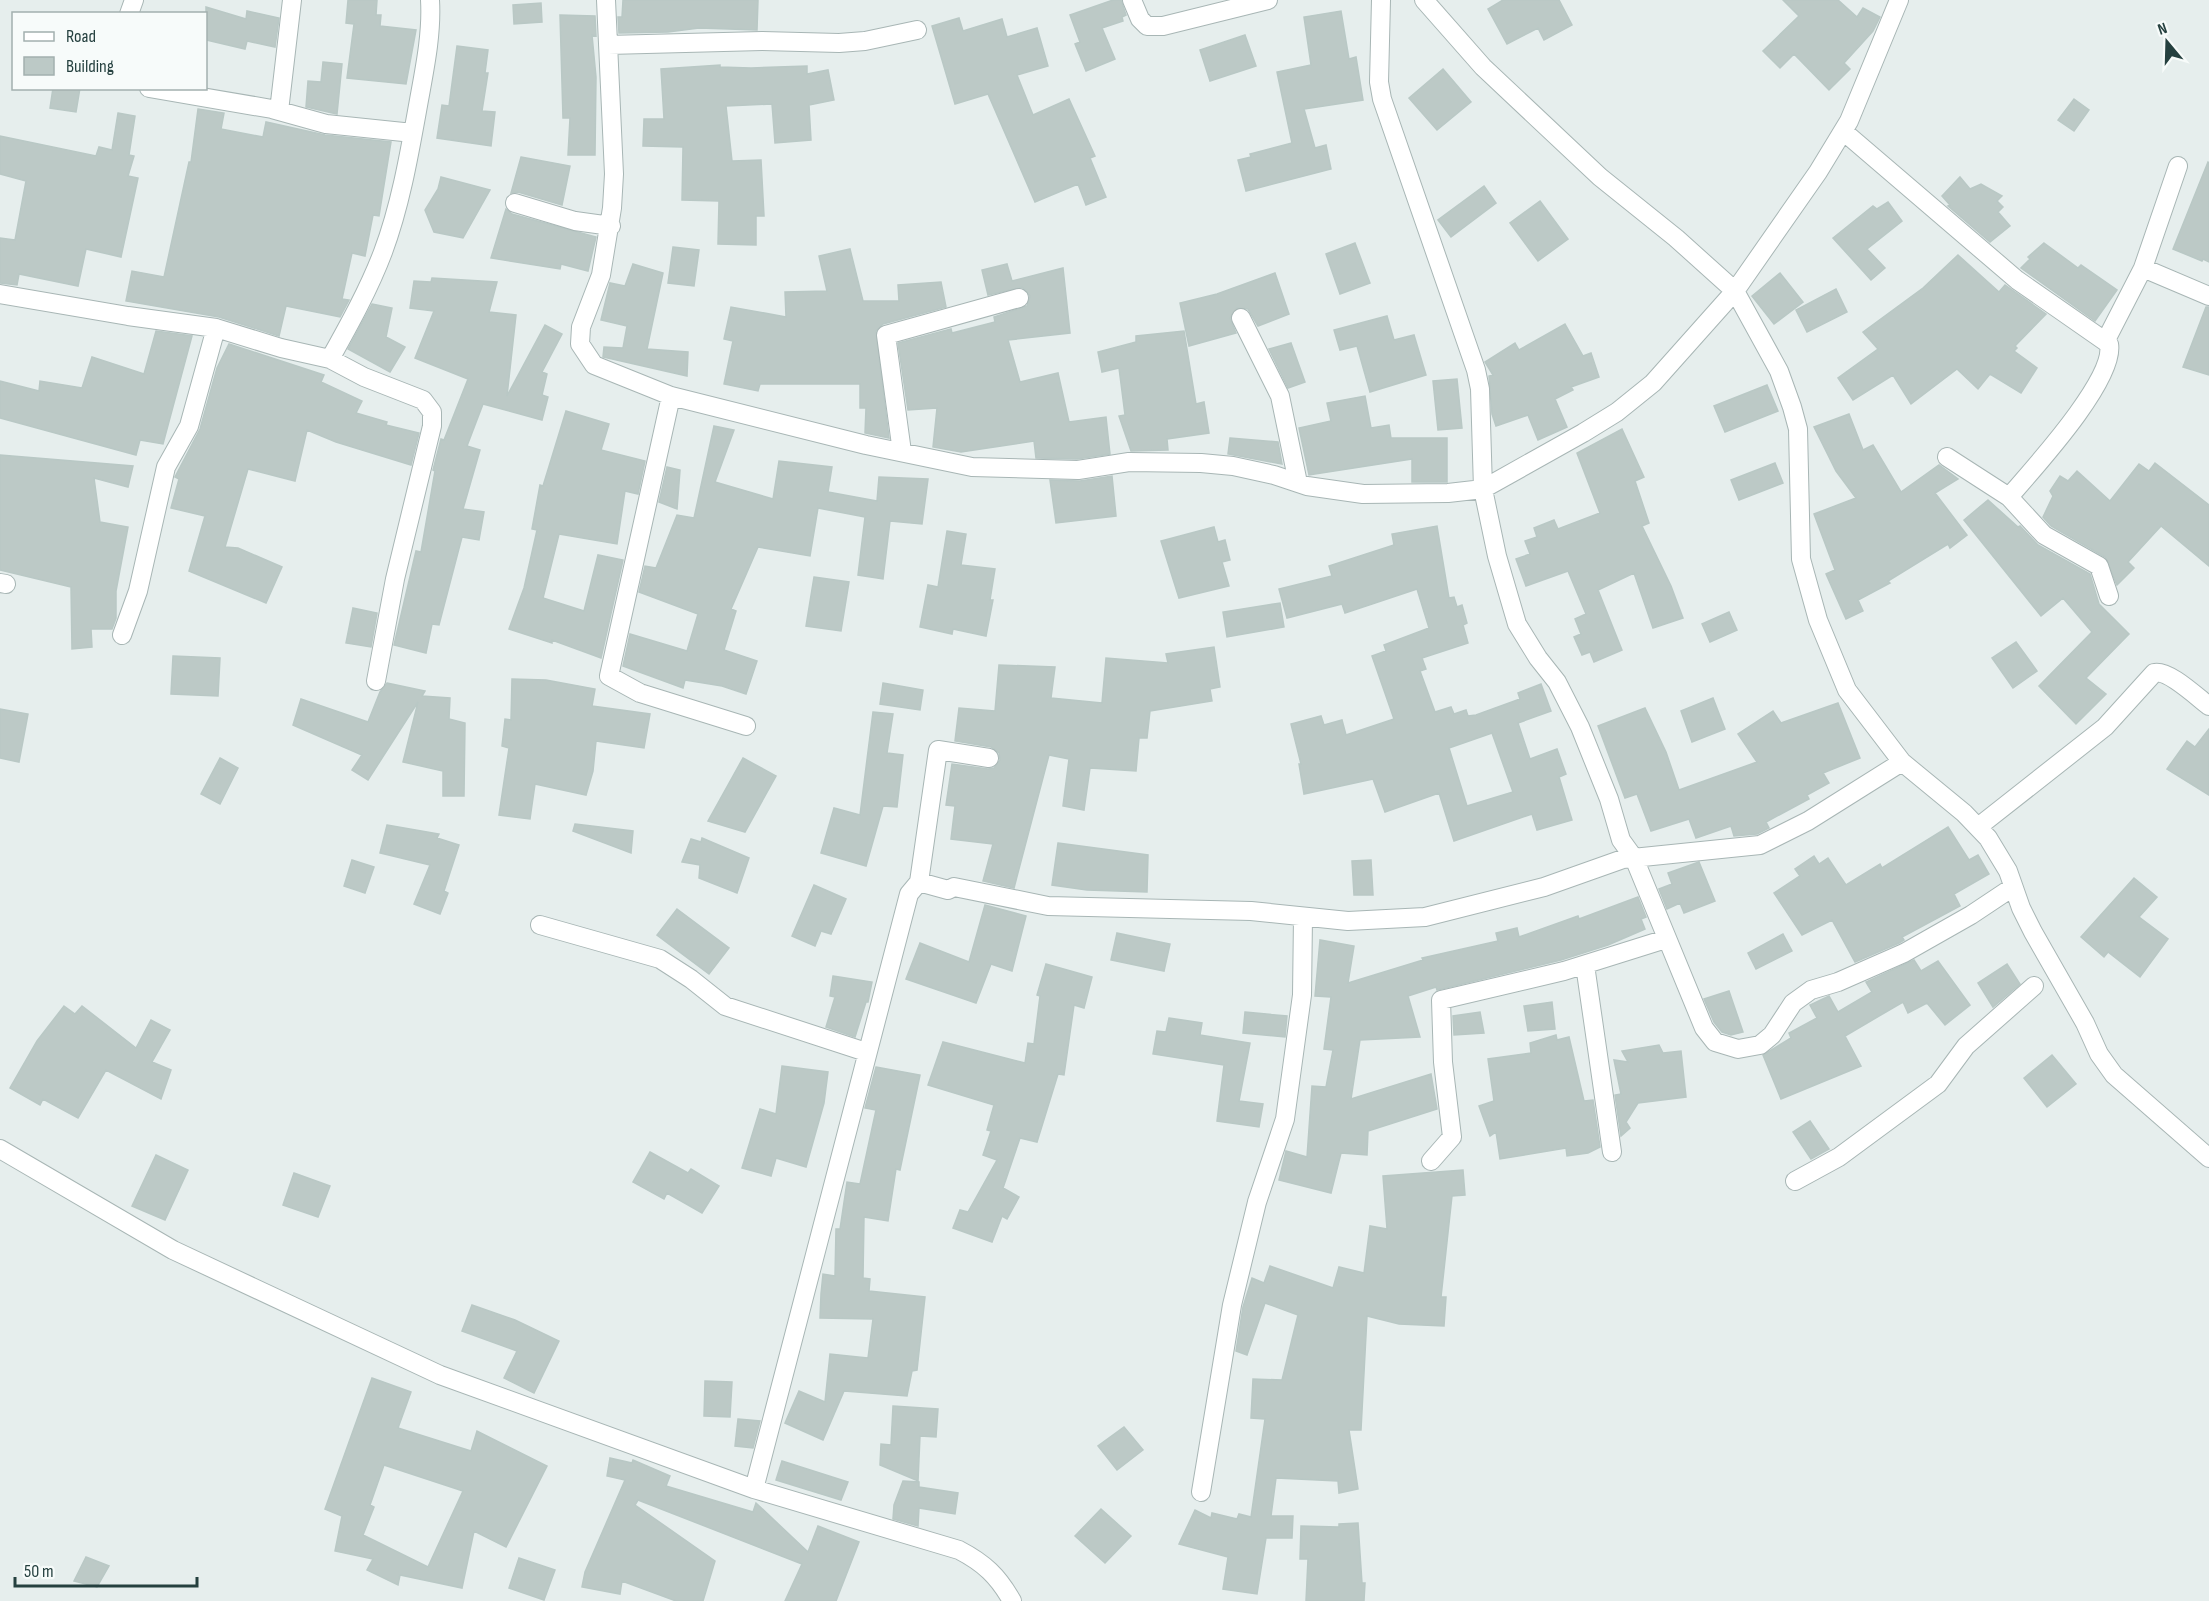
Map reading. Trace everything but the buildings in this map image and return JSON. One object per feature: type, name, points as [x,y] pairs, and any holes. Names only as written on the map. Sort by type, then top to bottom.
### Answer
[{"type":"street","points":[[279,111],[292,0]]},
{"type":"street","points":[[330,359],[383,252],[413,133],[432,20],[430,0]]},
{"type":"street","points":[[606,0],[614,174],[611,226],[601,275],[581,327],[582,351],[594,365],[671,396],[972,467],[1078,470],[1129,462],[1201,463],[1233,466],[1298,483],[1362,495],[1448,493],[1483,489],[1522,469],[1617,412],[1653,383],[1736,291],[1818,172],[1843,132],[1895,2]]},
{"type":"street","points":[[1132,0],[1140,19],[1147,26],[1163,26],[1268,0]]},
{"type":"street","points":[[1382,0],[1378,82],[1476,370],[1480,389],[1483,489],[1497,556],[1517,624],[1538,658],[1557,682],[1580,727],[1609,798],[1618,832],[1634,858],[1704,1028],[1715,1042],[1738,1049],[1760,1045],[1772,1035],[1793,1003],[1811,990],[1838,982],[1904,953],[2013,888]]},
{"type":"street","points":[[1424,0],[1483,67],[1600,177],[1676,238],[1736,291],[1779,371],[1792,407],[1798,429],[1802,559],[1818,620],[1847,690],[1902,762],[1978,827],[2001,856],[2021,908],[2085,1023],[2105,1065],[2114,1076],[2209,1158]]},
{"type":"street","points":[[608,45],[762,41],[839,43],[865,41],[917,30]]},
{"type":"street","points":[[160,90],[279,111],[326,124],[413,133]]},
{"type":"street","points":[[1843,132],[2017,280],[2106,340]]},
{"type":"street","points":[[2009,498],[2053,446],[2103,376],[2110,356],[2106,340],[2143,268],[2178,166]]},
{"type":"street","points":[[515,203],[575,221],[611,226]]},
{"type":"street","points":[[2143,268],[2209,296]]},
{"type":"street","points":[[0,294],[128,316],[216,328],[281,348],[330,359],[364,376],[423,400],[432,412],[432,426],[395,579],[376,681]]},
{"type":"street","points":[[902,452],[886,335],[1019,298]]},
{"type":"street","points":[[1241,318],[1280,396],[1298,483]]},
{"type":"street","points":[[122,635],[138,591],[166,467],[189,426],[216,328]]},
{"type":"street","points":[[671,396],[609,676],[640,693],[746,726]]},
{"type":"street","points":[[1947,457],[2009,498],[2044,535],[2099,566],[2109,596]]},
{"type":"street","points":[[1978,827],[2105,727],[2154,673],[2158,671],[2179,682],[2209,706]]},
{"type":"street","points":[[754,1489],[866,1052],[909,894],[919,882],[938,750],[989,758]]},
{"type":"street","points":[[919,882],[948,890],[954,887],[1048,906],[1251,911],[1348,921],[1425,917],[1544,887],[1605,864],[1634,858],[1760,845],[1808,821],[1902,762]]},
{"type":"street","points":[[1201,1492],[1232,1305],[1257,1202],[1285,1119],[1302,995],[1303,917]]},
{"type":"street","points":[[540,925],[660,959],[726,1006],[866,1052]]},
{"type":"street","points":[[1431,1161],[1452,1137],[1443,1062],[1441,1000],[1585,965],[1666,939]]},
{"type":"street","points":[[1585,965],[1612,1152]]},
{"type":"street","points":[[1795,1180],[1839,1157],[1938,1084],[1966,1046],[2034,986]]},
{"type":"street","points":[[0,1149],[173,1250],[440,1374],[754,1489],[959,1550],[983,1563],[999,1579],[1012,1601]]}]
